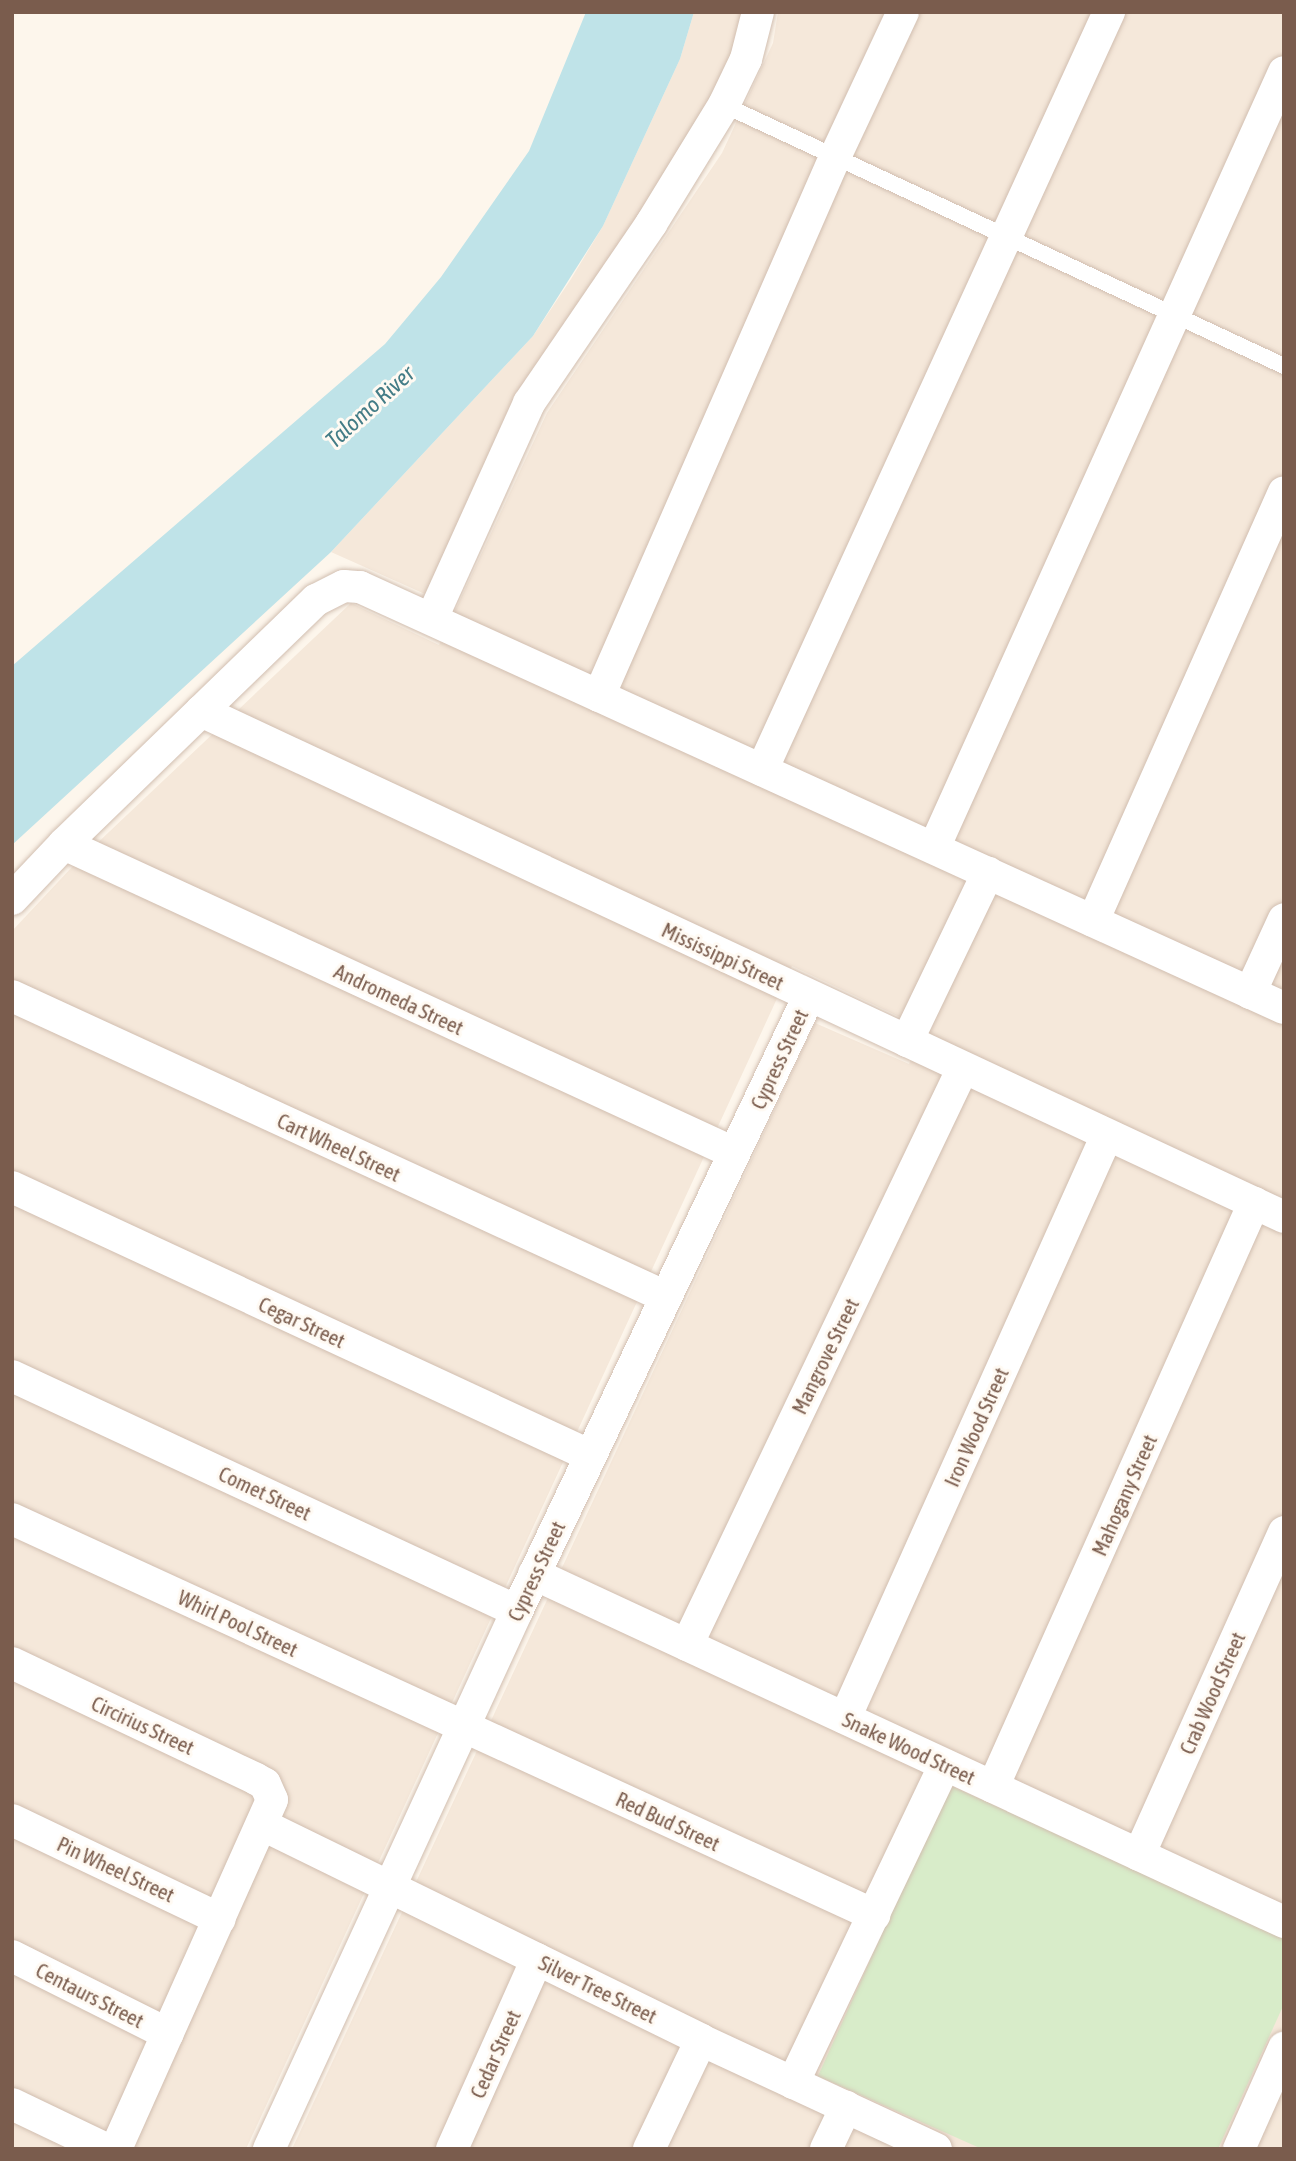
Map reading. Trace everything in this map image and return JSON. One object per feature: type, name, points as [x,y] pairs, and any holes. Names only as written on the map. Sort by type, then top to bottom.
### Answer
[{"type":"street","points":[[432,618],[529,404],[651,224],[724,105],[746,59],[758,12]]},
{"type":"street","points":[[599,696],[835,158],[904,12]]},
{"type":"street","points":[[762,770],[1109,12]]},
{"type":"street","points":[[933,848],[1284,72]]},
{"type":"street","points":[[1093,921],[1284,493]]},
{"type":"street","points":[[12,899],[64,844],[316,600],[344,586],[360,587],[1284,1008]]},
{"type":"street","name":"Mississippi Street","points":[[201,711],[1284,1217]]},
{"type":"street","name":"Andromeda Street","points":[[64,844],[734,1153]]},
{"type":"street","points":[[907,1041],[988,873]]},
{"type":"street","points":[[1250,993],[1284,919]]},
{"type":"street","name":"Cart Wheel Street","points":[[12,996],[666,1297]]},
{"type":"street","name":"Cypress Street","points":[[269,2149],[534,1574],[809,996]]},
{"type":"street","name":"Mangrove Street","points":[[687,1645],[963,1068]]},
{"type":"street","name":"Iron Wood Street","points":[[845,1718],[1107,1135]]},
{"type":"street","name":"Cegar Street","points":[[12,1187],[591,1456]]},
{"type":"street","name":"Mahogany Street","points":[[993,1787],[1254,1203]]},
{"type":"street","name":"Comet Street","points":[[12,1376],[517,1611]]},
{"type":"street","name":"Whirl Pool Street","points":[[12,1519],[463,1727]]},
{"type":"street","name":"Crab Wood Street","points":[[1139,1855],[1284,1532]]},
{"type":"street","name":"Snake Wood Street","points":[[534,1574],[1284,1922]]},
{"type":"street","name":"Circirius Street","points":[[12,1663],[256,1779],[270,1791],[271,1806],[262,1825]]},
{"type":"street","name":"Red Bud Street","points":[[463,1727],[874,1915]]},
{"type":"street","points":[[793,2083],[945,1765]]},
{"type":"street","name":"Pin Wheel Street","points":[[12,1820],[220,1919]]},
{"type":"street","points":[[116,2149],[262,1825]]},
{"type":"street","name":"Silver Tree Street","points":[[262,1825],[701,2040],[936,2149]]},
{"type":"street","name":"Centaurs Street","points":[[12,1956],[168,2034]]},
{"type":"street","name":"Cedar Street","points":[[452,2149],[537,1959]]},
{"type":"street","points":[[649,2149],[701,2040]]},
{"type":"street","points":[[1239,2149],[1272,2104],[1284,2048]]},
{"type":"street","points":[[12,2104],[106,2149]]},
{"type":"street","points":[[826,2149],[846,2107]]},
{"type":"lane","points":[[724,105],[1284,366]]},
{"type":"shaded area","points":[[694,12],[748,12],[729,66],[688,142],[520,388],[425,594],[331,552],[533,336],[603,226],[680,59]]},
{"type":"shaded area","points":[[778,12],[1284,12],[1284,2149],[292,2149],[815,1023],[909,1064],[956,965],[902,1018],[792,966],[246,2149],[12,2149],[12,931],[72,867],[351,603],[439,645],[547,413],[722,153],[773,43]]},
{"type":"green space","points":[[949,1785],[1284,1937],[1284,2004],[1218,2149],[982,2149],[818,2076]]},
{"type":"water","name":"Talomo River","points":[[586,12],[694,12],[680,59],[603,226],[533,336],[331,552],[12,845],[12,666],[385,344],[441,277],[529,151]]}]
